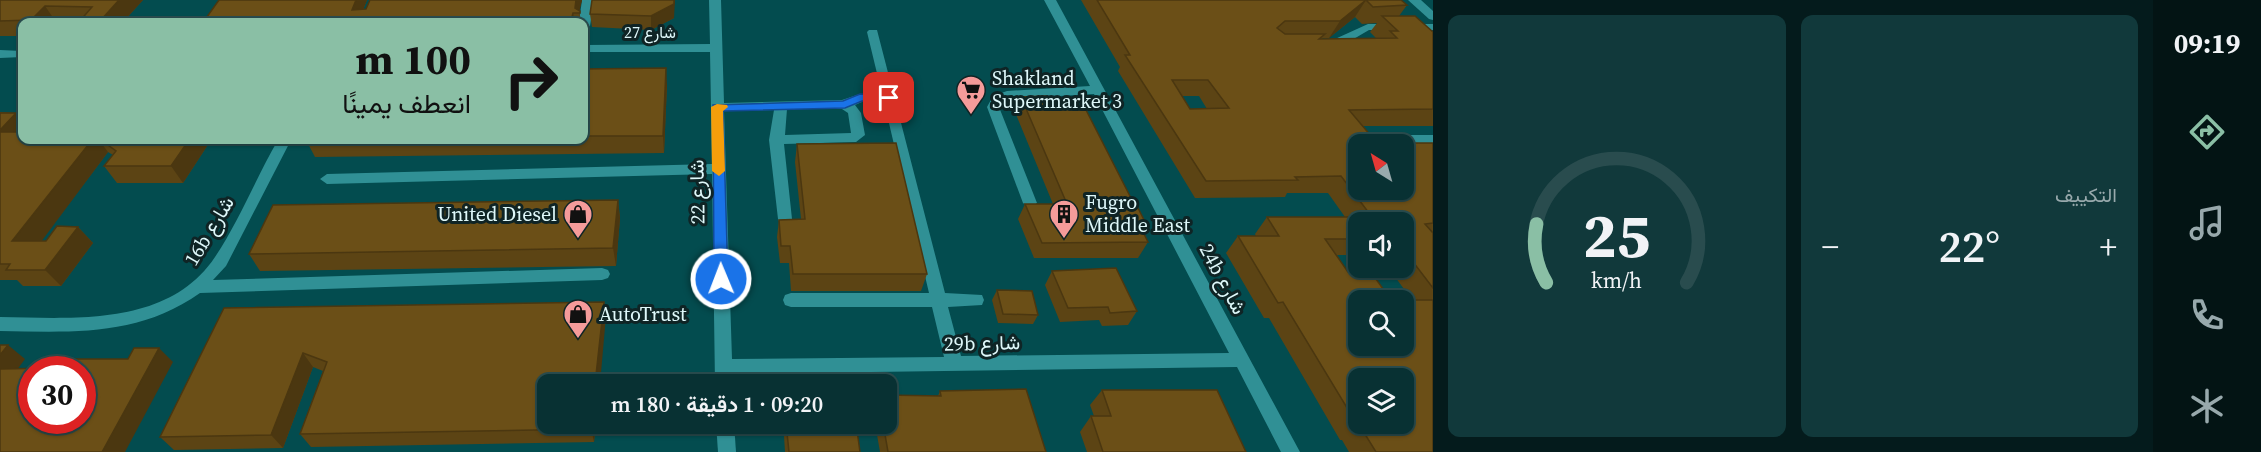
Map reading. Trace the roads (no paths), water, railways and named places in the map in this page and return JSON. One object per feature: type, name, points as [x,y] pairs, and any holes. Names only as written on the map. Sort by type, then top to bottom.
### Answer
[{"type":"street","points":[[585,18],[588,0]]},
{"type":"street","name":"شارع 22","points":[[715,0],[723,374]]},
{"type":"street","name":"24b شارع","points":[[1050,0],[1291,452]]},
{"type":"street","points":[[1414,0],[1433,17]]},
{"type":"street","points":[[1321,44],[1342,43],[1368,27],[1433,27]]},
{"type":"street","points":[[873,32],[954,364]]},
{"type":"street","name":"شارع 27","points":[[588,49],[716,48]]},
{"type":"street","points":[[0,54],[18,54]]},
{"type":"street","points":[[1030,203],[993,104],[998,98],[1007,95],[1098,90]]},
{"type":"street","points":[[717,107],[845,104],[860,98],[889,98]]},
{"type":"street","points":[[777,140],[846,140],[855,137],[858,132],[854,111],[845,104]]},
{"type":"street","points":[[781,106],[777,140],[784,219]]},
{"type":"street","points":[[1414,140],[1433,140]]},
{"type":"street","name":"16b شارع","points":[[0,324],[107,324],[126,321],[164,309],[198,287],[220,262],[282,144]]},
{"type":"street","points":[[327,179],[719,170]]},
{"type":"street","points":[[198,287],[602,274]]},
{"type":"street","points":[[791,300],[976,300]]},
{"type":"street","name":"29b شارع","points":[[744,374],[954,364],[1242,360]]},
{"type":"street","points":[[726,434],[727,452]]},
{"type":"place","name":"Shakland Supermarket 3","points":[[971,116]]},
{"type":"place","name":"United Diesel","points":[[578,240]]},
{"type":"place","name":"Fugro Middle East","points":[[1064,240]]},
{"type":"place","name":"AutoTrust","points":[[578,340]]}]
